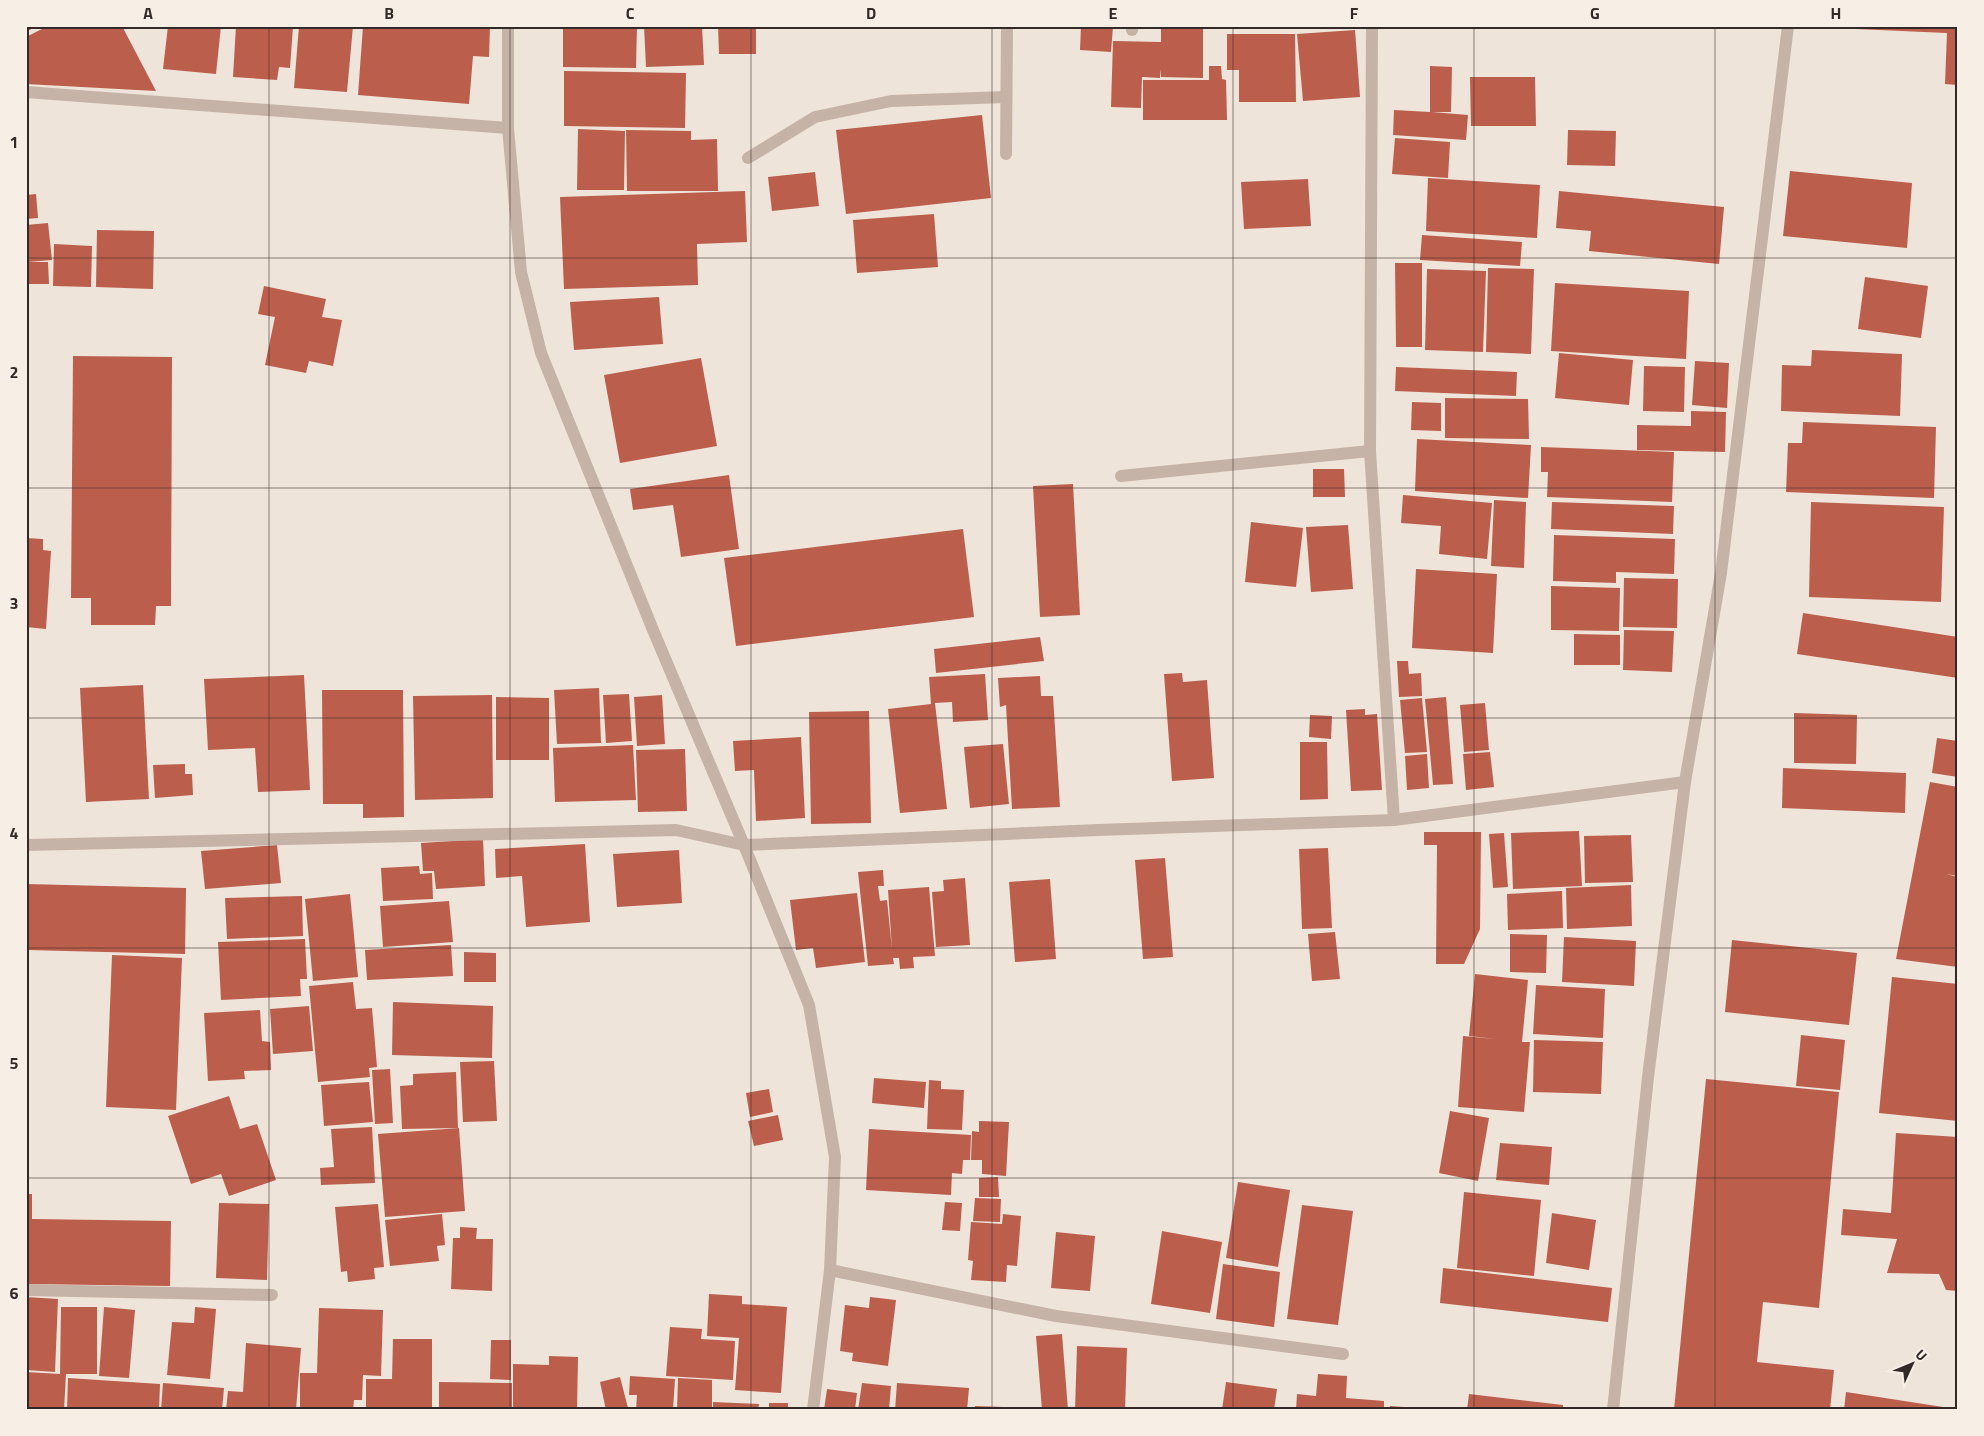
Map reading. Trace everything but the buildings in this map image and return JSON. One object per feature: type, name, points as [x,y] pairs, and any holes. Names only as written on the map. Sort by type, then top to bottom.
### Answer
[{"type":"street","points":[[508,26],[508,128],[521,272],[541,353],[653,630],[809,1005],[835,1157],[830,1270],[813,1410]]},
{"type":"street","points":[[1006,154],[1007,26]]},
{"type":"street","points":[[1372,26],[1370,451],[1394,820]]},
{"type":"street","points":[[1613,1410],[1648,1077],[1684,782],[1721,573],[1788,26]]},
{"type":"street","points":[[26,92],[508,128]]},
{"type":"street","points":[[748,158],[815,117],[891,101],[1006,97]]},
{"type":"street","points":[[1121,476],[1370,451]]},
{"type":"street","points":[[26,845],[676,830],[744,845],[1394,820],[1684,782]]},
{"type":"street","points":[[830,1270],[1056,1316],[1343,1354]]},
{"type":"street","points":[[26,1290],[272,1295]]}]
